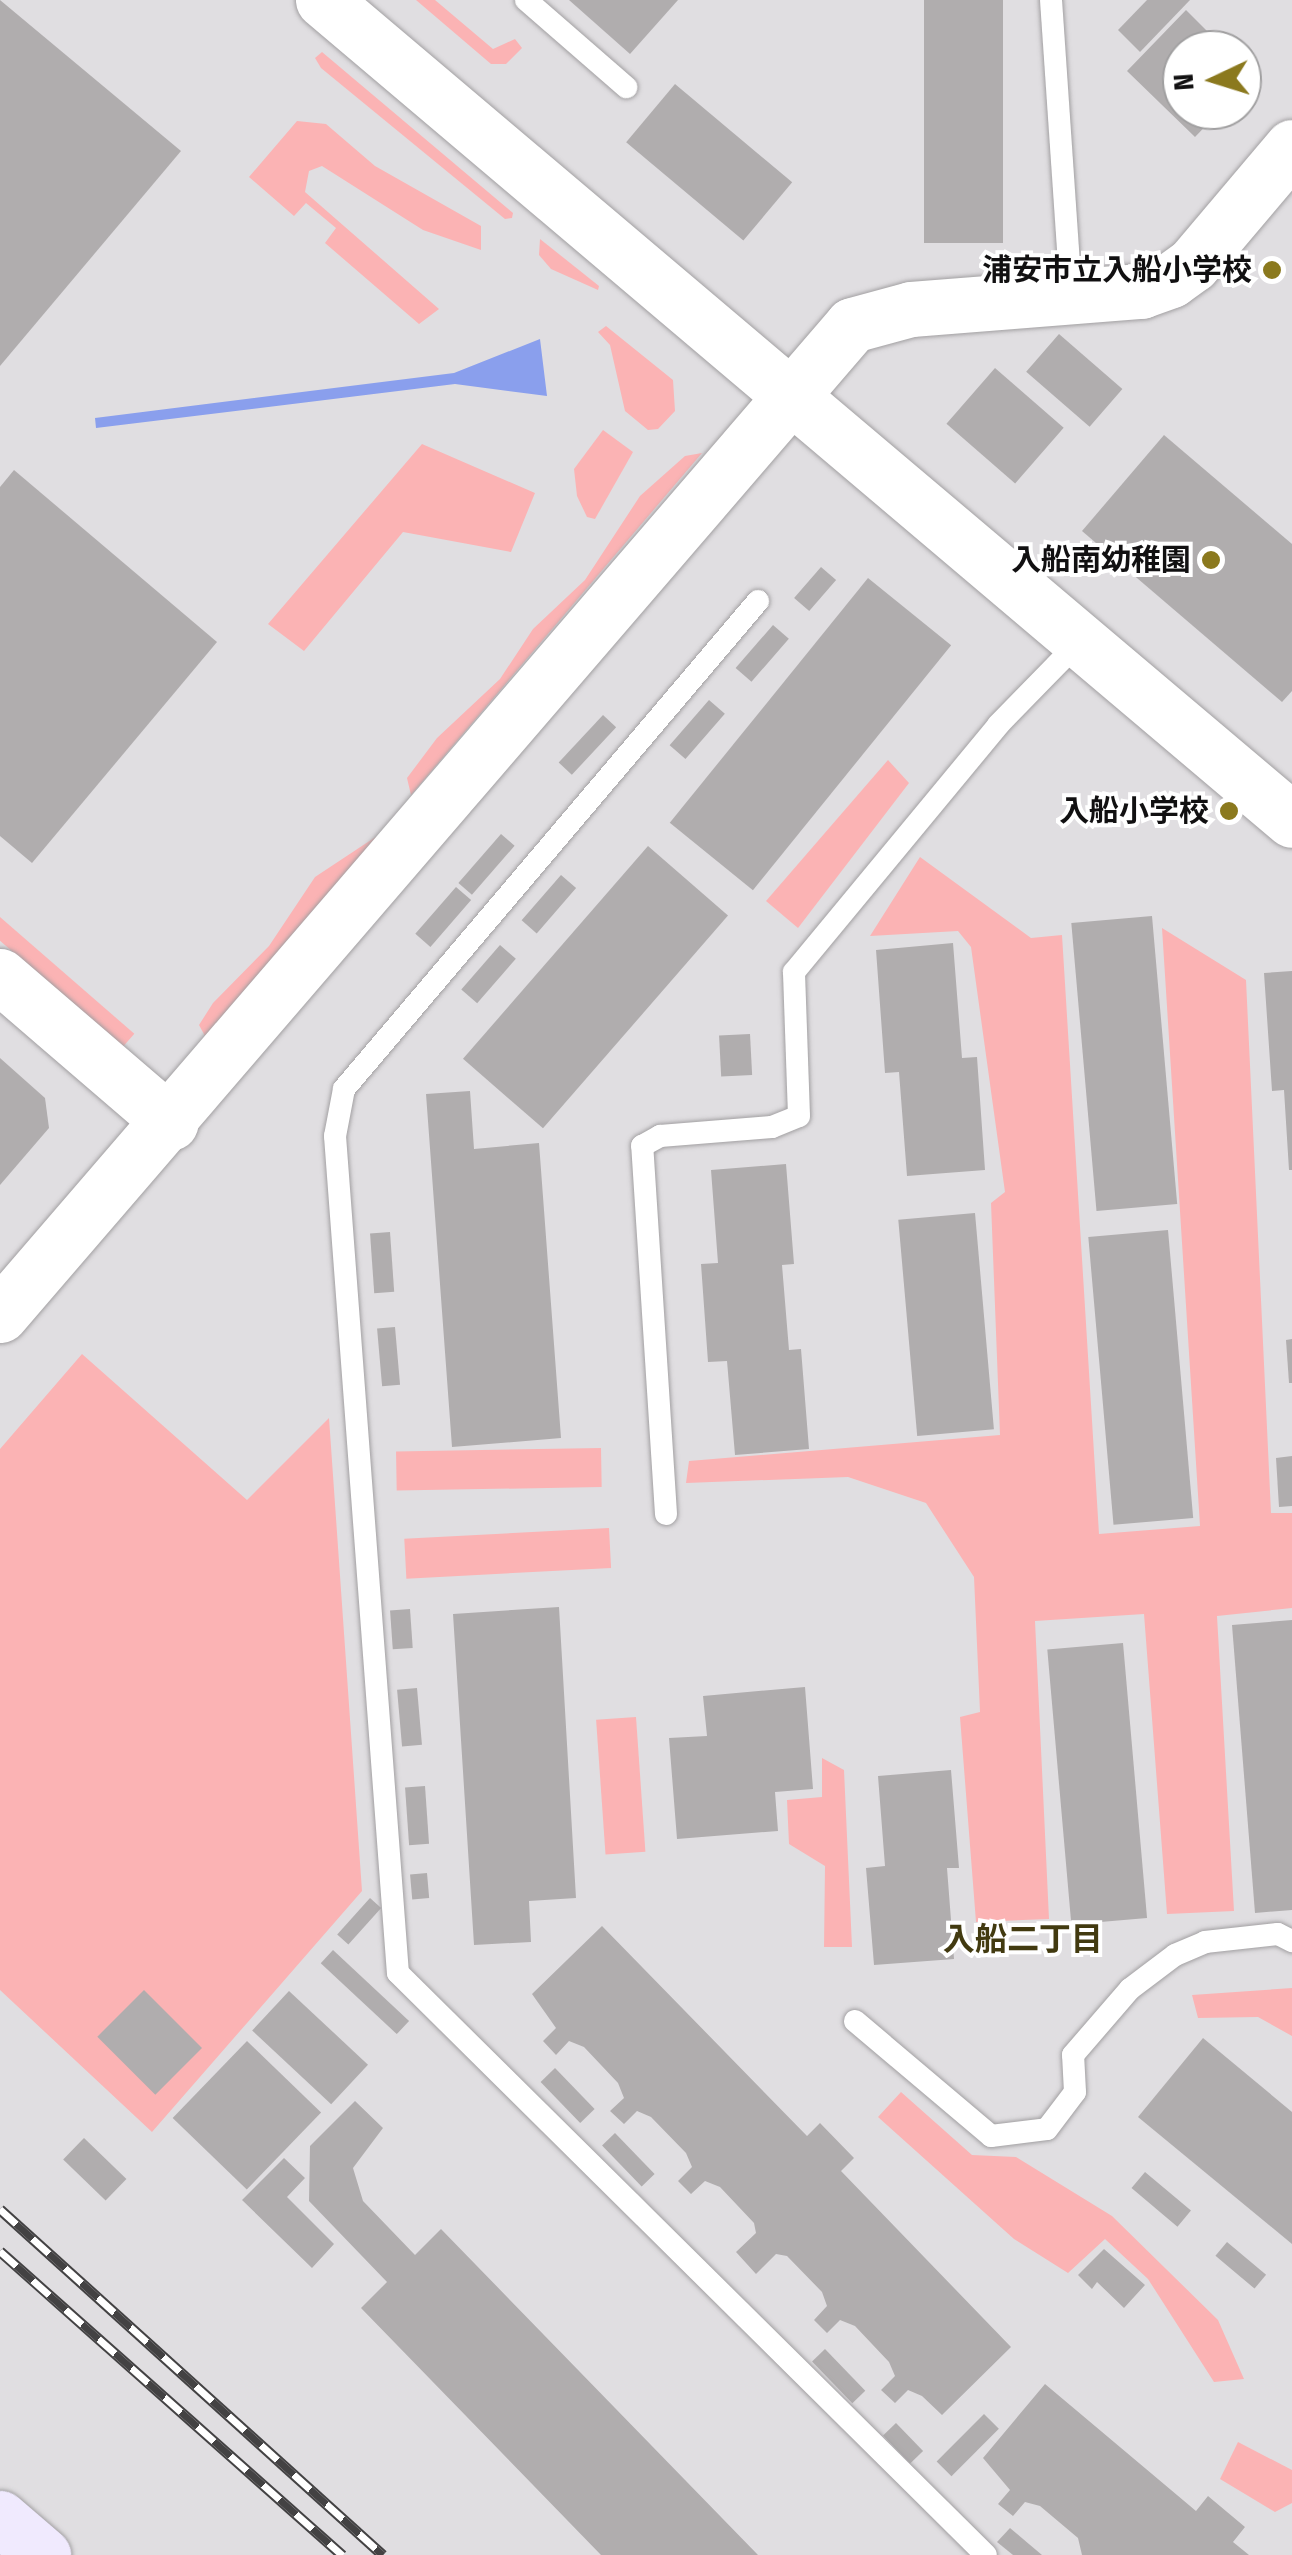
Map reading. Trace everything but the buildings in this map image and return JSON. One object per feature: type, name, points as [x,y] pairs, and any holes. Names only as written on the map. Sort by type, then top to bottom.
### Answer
[{"type":"main road","points":[[0,2518],[43,2555]]},
{"type":"street","points":[[322,0],[1292,820]]},
{"type":"street","points":[[0,1315],[128,1164],[172,1123],[852,325],[874,314],[1141,291],[1170,280],[1193,264],[1292,147]]},
{"type":"street","points":[[0,976],[172,1123]]},
{"type":"lane","points":[[526,0],[626,86]]},
{"type":"lane","points":[[1051,0],[1072,297]]},
{"type":"lane","points":[[758,602],[344,1089],[335,1136],[398,1973],[986,2555]]},
{"type":"lane","points":[[666,1514],[642,1146],[660,1136],[772,1127],[799,1116],[794,972],[998,725],[1078,643]]},
{"type":"lane","points":[[855,2021],[991,2136],[1047,2129],[1075,2092],[1073,2055],[1130,1989],[1205,1942],[1278,1934],[1292,1941]]},
{"type":"shaded area","points":[[416,0],[435,0],[493,49],[515,39],[522,48],[506,64],[491,64]]},
{"type":"shaded area","points":[[322,52],[513,213],[512,218],[505,219],[321,68],[315,58]]},
{"type":"shaded area","points":[[297,121],[326,124],[375,166],[481,226],[481,250],[423,230],[322,166],[309,171],[305,192],[439,309],[419,324],[325,243],[336,228],[306,203],[294,216],[249,177]]},
{"type":"shaded area","points":[[540,239],[599,286],[598,290],[551,269],[539,255]]},
{"type":"shaded area","points":[[606,326],[673,380],[675,411],[658,429],[648,430],[625,411],[610,345],[598,332]]},
{"type":"shaded area","points":[[603,430],[633,452],[595,519],[587,517],[577,496],[574,469]]},
{"type":"shaded area","points":[[422,444],[535,493],[511,552],[403,532],[304,651],[268,624]]},
{"type":"shaded area","points":[[702,453],[411,795],[407,778],[437,738],[500,679],[533,629],[585,580],[640,496],[685,456]]},
{"type":"shaded area","points":[[888,760],[909,783],[798,928],[766,901]]},
{"type":"shaded area","points":[[377,836],[205,1036],[199,1025],[213,1003],[269,946],[315,877]]},
{"type":"shaded area","points":[[920,857],[1031,938],[1062,935],[1099,1534],[1200,1526],[1162,928],[1246,980],[1271,1513],[1292,1513],[1292,1608],[1217,1616],[1234,1911],[1167,1914],[1144,1614],[1035,1621],[1049,1919],[976,1922],[960,1717],[980,1712],[974,1577],[926,1503],[848,1477],[686,1483],[689,1461],[1000,1435],[991,1203],[1005,1192],[971,947],[958,931],[870,936]]},
{"type":"shaded area","points":[[0,917],[134,1034],[123,1047],[0,941]]},
{"type":"shaded area","points":[[82,1354],[247,1500],[329,1418],[362,1891],[152,2132],[0,1990],[0,1449]]},
{"type":"shaded area","points":[[601,1448],[602,1487],[397,1491],[396,1452]]},
{"type":"shaded area","points":[[609,1528],[611,1568],[406,1579],[404,1539]]},
{"type":"shaded area","points":[[636,1717],[645,1852],[606,1854],[596,1720]]},
{"type":"shaded area","points":[[822,1758],[844,1770],[852,1947],[824,1947],[825,1866],[789,1844],[787,1800],[822,1797]]},
{"type":"shaded area","points":[[1292,1988],[1292,2036],[1258,2017],[1198,2018],[1192,1995]]},
{"type":"shaded area","points":[[901,2092],[972,2155],[1016,2157],[1112,2216],[1218,2320],[1244,2379],[1214,2382],[1148,2279],[1105,2239],[1068,2273],[1014,2239],[878,2117]]},
{"type":"shaded area","points":[[1238,2442],[1292,2470],[1292,2503],[1275,2512],[1220,2479]]},
{"type":"water","points":[[540,339],[547,396],[455,384],[96,428],[95,418],[454,373]]},
{"type":"railway","points":[[0,2209],[383,2555]]},
{"type":"railway","points":[[0,2251],[342,2555]]},
{"type":"place","name":"浦安市立入船小学校","points":[[1272,270]]},
{"type":"place","name":"入船南幼稚園","points":[[1211,560]]},
{"type":"place","name":"入船小学校","points":[[1229,811]]},
{"type":"district","name":"入船二丁目","points":[[1023,1939]]}]
